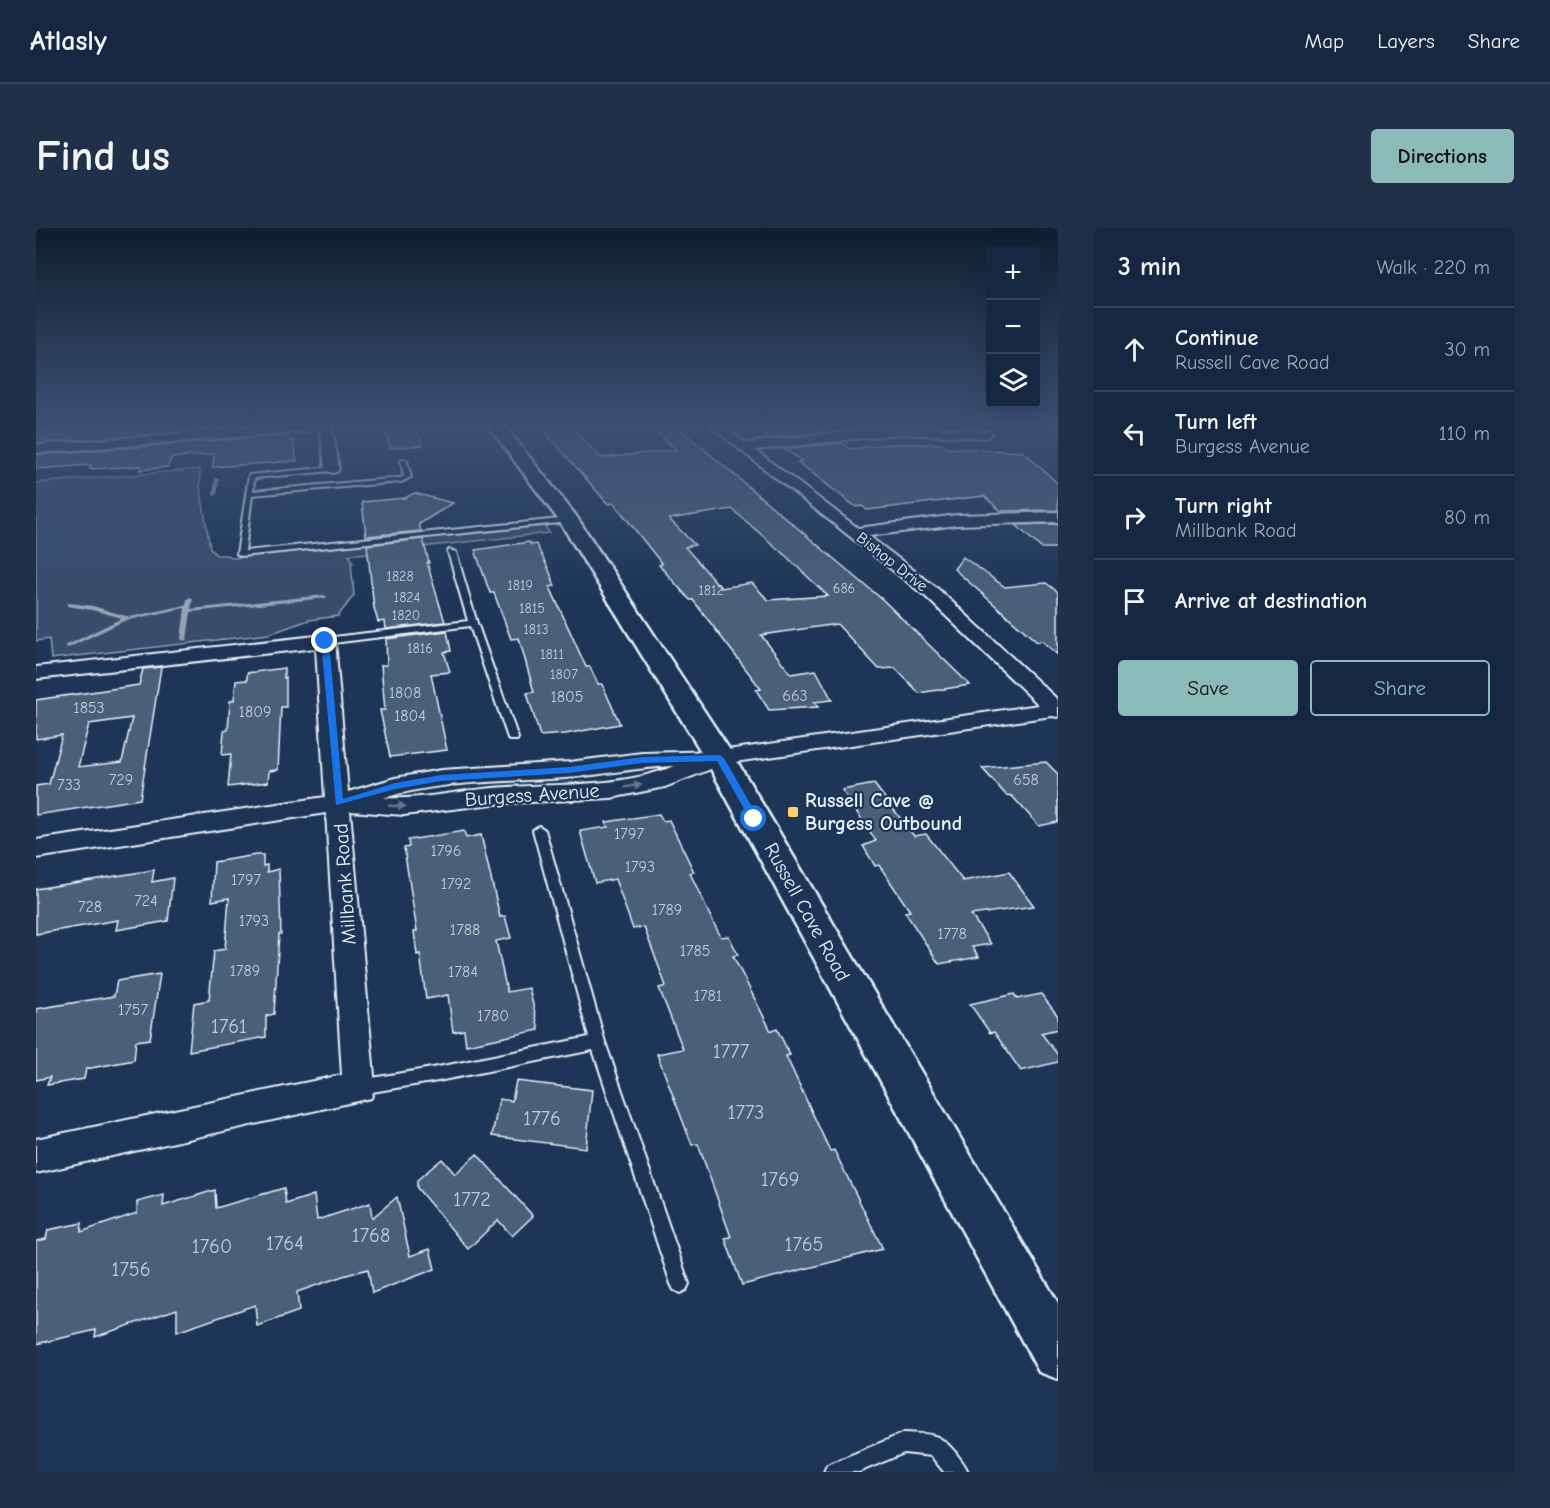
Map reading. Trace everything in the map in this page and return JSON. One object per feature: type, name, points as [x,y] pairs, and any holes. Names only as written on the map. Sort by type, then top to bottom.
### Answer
[{"type":"main road","name":"Russell Cave Road","points":[[541,483],[569,520],[720,758],[1058,1353]]},
{"type":"street","name":"Bishop Drive","points":[[789,483],[930,592],[1057,710]]},
{"type":"street","points":[[855,533],[957,520],[1058,518]]},
{"type":"street","points":[[36,673],[325,641]]},
{"type":"street","name":"Millbank Road","points":[[325,641],[359,1087]]},
{"type":"street","name":"Burgess Avenue","points":[[36,849],[339,803],[404,807],[493,796],[611,790],[657,782],[720,758],[1057,710]]},
{"type":"street","points":[[36,1156],[359,1087]]},
{"type":"lane","points":[[250,483],[241,554],[569,520]]},
{"type":"lane","points":[[249,493],[365,483]]},
{"type":"lane","points":[[452,552],[473,623],[513,738]]},
{"type":"lane","points":[[325,641],[473,623]]},
{"type":"lane","points":[[539,830],[598,1042],[680,1284]]},
{"type":"lane","points":[[359,1087],[438,1074],[598,1042]]},
{"type":"lane","points":[[834,1472],[904,1443],[936,1446],[958,1472]]},
{"type":"shaded area","points":[[36,483],[200,483],[210,548],[216,555],[227,555],[233,558],[545,526],[549,533],[349,555],[353,563],[351,563],[354,595],[338,616],[309,620],[269,634],[51,659],[49,639],[36,641]]},
{"type":"building","points":[[590,483],[744,483],[883,600],[970,685],[919,693],[895,668],[879,669],[837,624],[761,635],[791,674],[816,670],[832,700],[814,702],[818,707],[769,710],[756,690],[761,689],[693,600],[690,600],[659,565],[662,564],[614,503],[608,504]],"holes":[[[732,509],[828,596],[768,600],[752,583],[721,588],[685,547],[695,545],[669,519]]]},
{"type":"building","points":[[825,483],[1058,484],[1058,510],[1001,511],[984,496],[867,510],[862,506],[856,507]]},
{"type":"building","points":[[414,493],[453,503],[419,524],[421,531],[366,536],[362,502],[405,498]]},
{"type":"building","points":[[1058,524],[1058,548],[1041,548],[1016,525]]},
{"type":"building","points":[[423,539],[429,563],[427,563],[445,622],[386,629],[385,621],[378,622],[374,608],[367,545]]},
{"type":"building","points":[[529,542],[531,545],[536,544],[549,570],[555,586],[550,587],[586,667],[590,667],[598,684],[602,684],[620,724],[540,736],[527,693],[534,692],[519,638],[511,639],[494,593],[490,593],[475,550]]},
{"type":"building","points":[[963,557],[1005,587],[1046,583],[1058,592],[1058,655],[1042,641],[1037,642],[954,569]]},
{"type":"building","points":[[447,631],[451,651],[444,652],[450,672],[431,674],[447,750],[390,757],[380,710],[385,710],[381,665],[387,665],[386,639]]},
{"type":"building","points":[[161,667],[140,799],[36,815],[36,786],[49,784],[62,735],[36,739],[36,700],[139,685],[143,669]],"holes":[[[132,718],[122,762],[78,767],[89,724]]]},
{"type":"building","points":[[284,668],[286,707],[281,707],[278,770],[269,771],[268,782],[228,787],[231,754],[222,755],[224,731],[228,730],[230,701],[234,700],[236,681],[247,680],[247,673]]},
{"type":"building","points":[[1046,762],[1058,774],[1058,822],[1039,826],[1012,796],[1006,795],[982,768]]},
{"type":"building","points":[[874,784],[914,836],[926,834],[963,881],[1009,872],[1034,906],[971,915],[991,944],[972,947],[979,957],[939,964],[905,912],[910,911],[879,865],[875,866],[863,846],[876,841],[842,790]]},
{"type":"building","points":[[659,814],[663,821],[669,820],[694,872],[690,873],[721,937],[729,936],[738,955],[733,956],[771,1031],[777,1029],[790,1055],[786,1056],[830,1151],[834,1150],[883,1249],[742,1285],[725,1238],[731,1237],[698,1144],[692,1145],[657,1054],[683,1049],[659,988],[666,986],[644,927],[633,929],[615,879],[595,883],[580,831],[608,827],[606,822]]},
{"type":"building","points":[[464,831],[466,838],[481,835],[500,917],[505,916],[511,938],[496,941],[507,992],[529,988],[539,1030],[466,1045],[464,1030],[453,1032],[448,995],[426,999],[420,954],[417,955],[414,931],[417,931],[404,848],[409,847],[408,840]]},
{"type":"building","points":[[263,855],[263,866],[267,865],[267,872],[279,869],[281,934],[279,934],[274,1014],[266,1016],[266,1037],[189,1051],[194,1003],[209,1000],[214,951],[225,949],[229,898],[212,901],[214,862]]},
{"type":"building","points":[[154,870],[152,882],[173,878],[168,921],[116,930],[118,920],[36,934],[36,889]]},
{"type":"building","points":[[160,974],[150,1039],[136,1041],[134,1060],[86,1069],[84,1079],[47,1085],[50,1077],[36,1080],[36,1009],[114,996],[117,981]]},
{"type":"building","points":[[1014,994],[1017,999],[1041,994],[1058,1016],[1058,1029],[1041,1033],[1058,1055],[1058,1062],[1021,1071],[994,1032],[990,1033],[970,1004]]},
{"type":"building","points":[[516,1081],[592,1090],[586,1148],[492,1136],[499,1099],[512,1101]]},
{"type":"building","points":[[477,1154],[533,1216],[512,1236],[498,1220],[468,1249],[417,1188],[417,1180],[442,1159],[455,1174]]},
{"type":"building","points":[[284,1188],[286,1204],[314,1195],[317,1220],[370,1203],[372,1218],[397,1197],[410,1256],[430,1249],[435,1269],[372,1293],[368,1269],[343,1276],[297,1292],[299,1311],[257,1326],[255,1305],[177,1332],[177,1309],[95,1337],[96,1330],[36,1344],[36,1241],[46,1239],[48,1230],[82,1223],[81,1232],[137,1213],[137,1202],[164,1195],[163,1206],[215,1190],[216,1208]]},
{"type":"waterway","points":[[215,495],[216,483]]},
{"type":"waterway","points":[[188,611],[324,597]]},
{"type":"waterway","points":[[189,606],[190,599]]},
{"type":"waterway","points":[[69,605],[93,608],[127,618]]},
{"type":"waterway","points":[[68,646],[122,620],[189,606]]},
{"type":"waterway","points":[[188,611],[189,606]]},
{"type":"waterway","points":[[184,639],[188,611]]},
{"type":"place","name":"Russell Cave @ Burgess Outbound","points":[[793,812]]},
{"type":"route","points":[[325,641],[339,803],[395,786],[441,778],[569,770],[642,760],[720,758],[754,819]]}]
